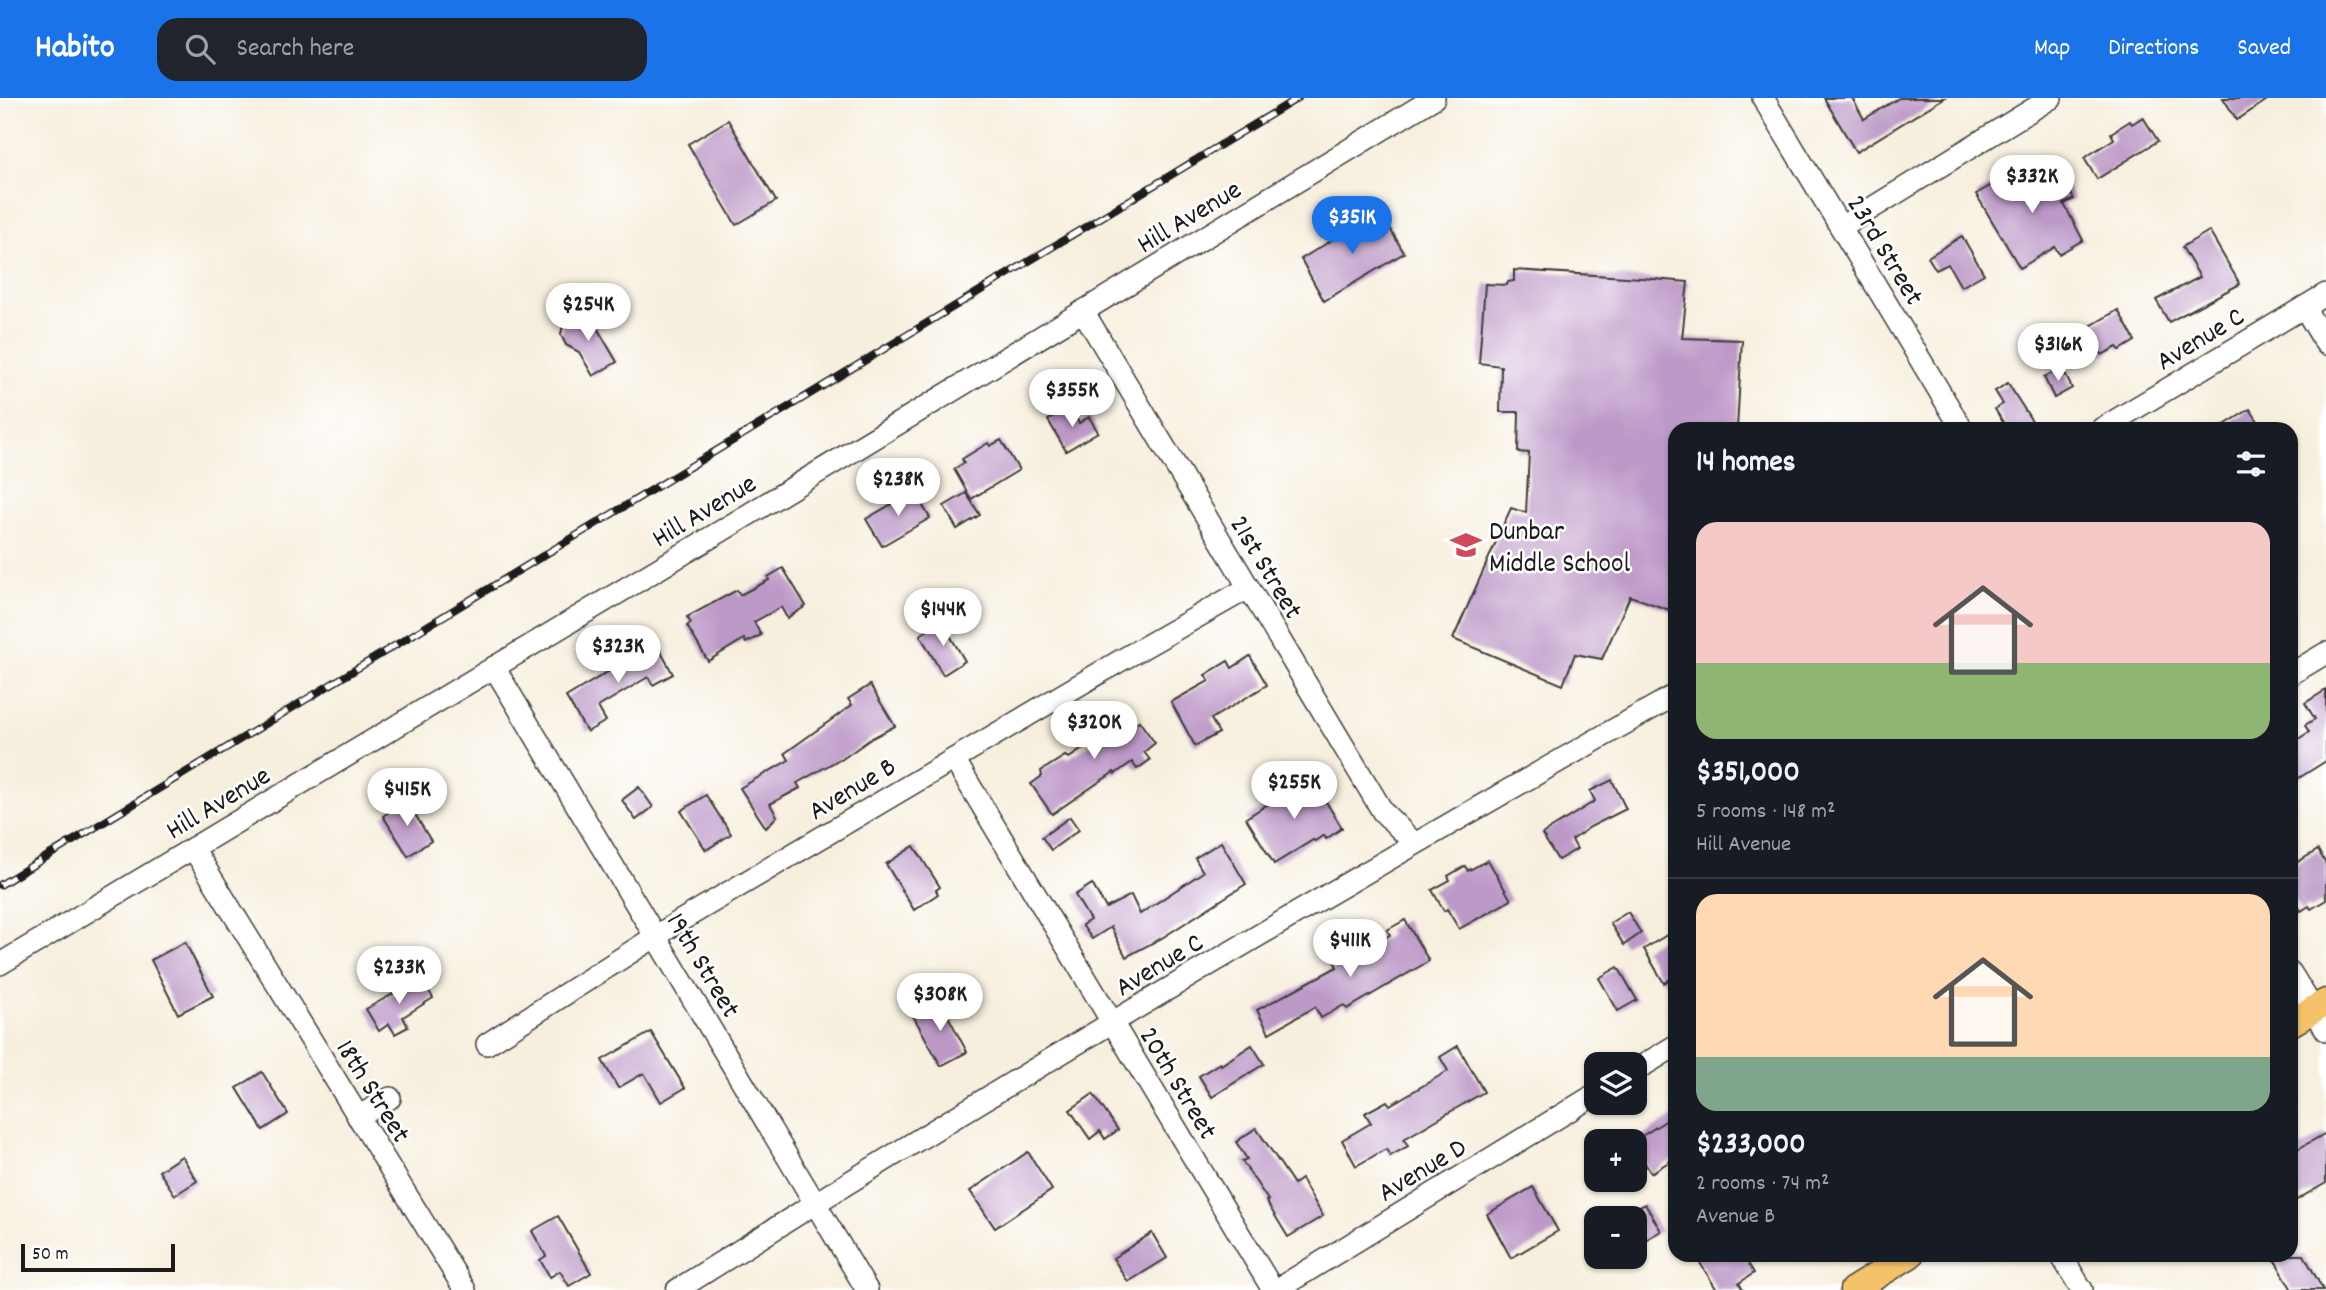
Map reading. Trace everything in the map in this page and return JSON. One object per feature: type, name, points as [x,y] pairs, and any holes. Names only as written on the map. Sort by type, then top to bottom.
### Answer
[{"type":"main road","points":[[2298,1021],[2322,1014]]},
{"type":"main road","points":[[1853,1290],[1899,1262]]},
{"type":"street","name":"Hill Avenue","points":[[0,964],[1434,98]]},
{"type":"street","name":"23rd Street","points":[[1763,98],[1958,422]]},
{"type":"street","points":[[1841,227],[2051,98]]},
{"type":"street","name":"Avenue C","points":[[2113,422],[2326,294]]},
{"type":"street","points":[[2304,307],[2326,344]]},
{"type":"street","name":"21st Street","points":[[1083,312],[1383,812],[1414,843]]},
{"type":"street","name":"Avenue B","points":[[487,1044],[655,936],[1248,588]]},
{"type":"street","points":[[2298,670],[2326,653]]},
{"type":"street","name":"19th Street","points":[[494,667],[867,1290]]},
{"type":"street","name":"Avenue C","points":[[677,1290],[815,1202],[1112,1023],[1414,843],[1668,699]]},
{"type":"street","name":"20th Street","points":[[954,759],[1274,1290]]},
{"type":"street","name":"18th Street","points":[[192,848],[465,1290]]},
{"type":"street","points":[[2298,982],[2322,1014]]},
{"type":"street","points":[[1647,1063],[1668,1050]]},
{"type":"street","points":[[358,1117],[390,1098]]},
{"type":"street","name":"Avenue D","points":[[1274,1290],[1584,1101]]},
{"type":"street","points":[[2065,1262],[2082,1290]]},
{"type":"building","points":[[1824,98],[1852,98],[1864,119],[1899,98],[1944,98],[1856,152]]},
{"type":"building","points":[[2223,98],[2270,98],[2237,120]]},
{"type":"building","points":[[2143,117],[2158,141],[2097,179],[2084,158],[2114,139],[2111,133],[2130,121],[2132,124]]},
{"type":"building","points":[[728,120],[776,201],[736,225],[688,144]]},
{"type":"building","points":[[2050,164],[2059,181],[2063,179],[2074,199],[2064,204],[2083,240],[2059,254],[2055,247],[2020,268],[1976,194],[2002,179],[2006,186]]},
{"type":"building","points":[[1380,211],[1404,253],[1324,301],[1301,259]]},
{"type":"building","points":[[2209,231],[2240,284],[2169,322],[2156,300],[2200,277],[2182,247]]},
{"type":"building","points":[[1962,236],[1984,274],[1961,287],[1948,264],[1936,270],[1928,257]]},
{"type":"building","points":[[1514,270],[1688,282],[1682,338],[1742,340],[1737,422],[1668,422],[1668,610],[1630,596],[1602,659],[1575,654],[1563,685],[1453,639],[1511,508],[1526,513],[1529,453],[1518,452],[1519,412],[1500,412],[1501,366],[1479,363],[1485,284],[1507,285],[1508,282],[1514,281]]},
{"type":"building","points":[[2118,310],[2135,341],[2120,350],[2117,347],[2102,355],[2087,328]]},
{"type":"building","points":[[577,314],[593,321],[617,362],[593,376],[579,352],[566,345],[561,335],[563,324]]},
{"type":"building","points":[[2062,368],[2072,388],[2054,398],[2044,377]]},
{"type":"building","points":[[2008,383],[2033,422],[2003,422],[1995,409],[2003,404],[1995,391]]},
{"type":"building","points":[[1070,407],[1079,423],[1089,417],[1098,432],[1066,451],[1048,420]]},
{"type":"building","points":[[2250,409],[2258,422],[2229,422]]},
{"type":"building","points":[[1001,440],[1019,470],[971,499],[954,469],[964,463],[962,459],[988,443],[990,446]]},
{"type":"building","points":[[914,491],[930,518],[882,546],[866,519]]},
{"type":"building","points":[[966,493],[980,515],[957,529],[944,506]]},
{"type":"building","points":[[783,568],[806,606],[787,618],[781,607],[754,622],[761,635],[746,643],[744,639],[708,661],[687,626],[691,623],[687,617],[737,590],[740,595],[769,580],[768,577]]},
{"type":"building","points":[[942,622],[965,661],[943,675],[920,635]]},
{"type":"building","points":[[656,643],[673,674],[653,685],[648,677],[598,707],[606,721],[587,732],[566,697]]},
{"type":"building","points":[[1250,656],[1267,685],[1211,719],[1219,733],[1195,746],[1171,702],[1209,681],[1205,675],[1228,661],[1232,668]]},
{"type":"building","points":[[870,685],[895,726],[841,760],[797,783],[800,788],[770,804],[777,816],[766,828],[740,788],[789,760],[785,753],[852,705],[848,699]]},
{"type":"building","points":[[2326,690],[2326,761],[2298,779],[2298,739],[2309,732],[2305,725],[2315,719],[2305,703]]},
{"type":"building","points":[[1103,713],[1110,722],[1117,716],[1127,730],[1139,721],[1155,743],[1144,752],[1150,760],[1137,769],[1132,762],[1052,814],[1031,784],[1042,776],[1041,771],[1065,756],[1069,758],[1093,742],[1082,728]]},
{"type":"building","points":[[1311,777],[1342,828],[1326,839],[1324,835],[1313,840],[1274,864],[1246,818]]},
{"type":"building","points":[[1612,780],[1626,809],[1590,827],[1572,840],[1577,849],[1558,860],[1542,834],[1595,801],[1590,791]]},
{"type":"building","points":[[639,787],[653,807],[636,820],[622,800]]},
{"type":"building","points":[[706,795],[731,834],[706,850],[681,811]]},
{"type":"building","points":[[407,801],[431,841],[408,856],[383,816]]},
{"type":"building","points":[[1070,817],[1079,830],[1051,850],[1042,837]]},
{"type":"building","points":[[1221,842],[1246,884],[1162,938],[1126,957],[1111,927],[1092,939],[1082,925],[1090,920],[1075,895],[1092,884],[1106,908],[1131,895],[1140,914],[1203,872],[1195,858]]},
{"type":"building","points":[[914,846],[940,887],[936,890],[938,894],[914,910],[886,864]]},
{"type":"building","points":[[2318,850],[2326,864],[2326,900],[2311,909],[2309,906],[2301,911],[2298,906],[2298,862]]},
{"type":"building","points":[[1488,860],[1511,900],[1459,929],[1432,890],[1450,880],[1448,876],[1465,866],[1468,871]]},
{"type":"building","points":[[1628,912],[1641,933],[1624,945],[1610,923]]},
{"type":"building","points":[[1405,920],[1429,961],[1347,1009],[1344,1005],[1321,1018],[1315,1007],[1269,1033],[1257,1010],[1337,967],[1333,959],[1356,947],[1359,953],[1390,935],[1387,930]]},
{"type":"building","points":[[1668,934],[1668,980],[1664,983],[1644,949]]},
{"type":"building","points":[[185,942],[213,996],[178,1014],[151,960]]},
{"type":"building","points":[[1618,967],[1637,1000],[1618,1011],[1599,978]]},
{"type":"building","points":[[421,978],[433,998],[403,1017],[408,1027],[395,1034],[389,1024],[379,1031],[366,1009]]},
{"type":"building","points":[[939,999],[967,1052],[941,1066],[912,1014]]},
{"type":"building","points":[[651,1032],[685,1088],[661,1102],[644,1073],[618,1088],[602,1060]]},
{"type":"building","points":[[1252,1045],[1264,1064],[1212,1097],[1199,1076]]},
{"type":"building","points":[[1458,1046],[1484,1092],[1404,1139],[1408,1146],[1390,1156],[1386,1149],[1356,1166],[1342,1140],[1371,1123],[1365,1113],[1387,1101],[1390,1105],[1448,1071],[1440,1057]]},
{"type":"building","points":[[262,1072],[288,1114],[263,1130],[237,1088]]},
{"type":"building","points":[[1093,1094],[1118,1130],[1105,1139],[1100,1131],[1090,1139],[1070,1110]]},
{"type":"building","points":[[1668,1119],[1668,1162],[1651,1173],[1647,1167],[1647,1133]]},
{"type":"building","points":[[1256,1128],[1294,1184],[1301,1179],[1323,1216],[1288,1237],[1242,1161],[1247,1159],[1236,1142]]},
{"type":"building","points":[[2326,1133],[2326,1183],[2298,1199],[2298,1149]]},
{"type":"building","points":[[1028,1152],[1052,1190],[995,1228],[970,1191]]},
{"type":"building","points":[[182,1156],[197,1181],[175,1195],[159,1171]]},
{"type":"building","points":[[1533,1187],[1558,1231],[1511,1258],[1487,1214]]},
{"type":"building","points":[[1647,1207],[1661,1231],[1647,1239]]},
{"type":"building","points":[[558,1216],[591,1273],[569,1286],[560,1271],[550,1277],[540,1260],[546,1256],[532,1231]]},
{"type":"building","points":[[1152,1233],[1167,1258],[1128,1282],[1113,1258]]},
{"type":"building","points":[[2298,1255],[2304,1255],[2323,1290],[2292,1290],[2276,1262],[2298,1262]]},
{"type":"building","points":[[1699,1262],[1747,1262],[1754,1273],[1739,1283],[1743,1290],[1717,1290]]},
{"type":"railway","points":[[0,885],[1298,98]]},
{"type":"place","name":"Dunbar Middle School","points":[[1466,545]]}]
